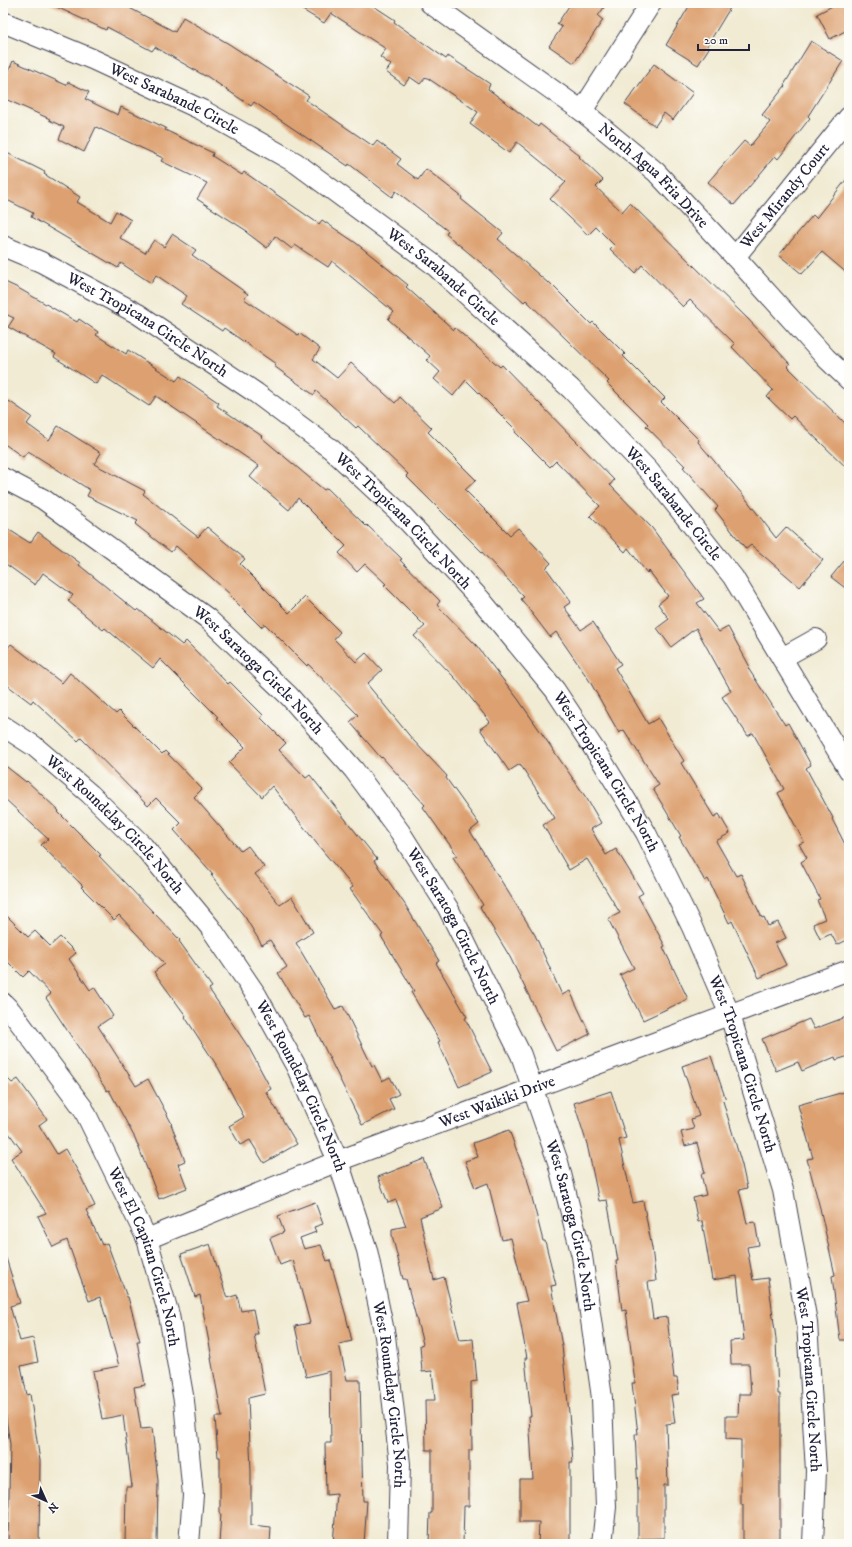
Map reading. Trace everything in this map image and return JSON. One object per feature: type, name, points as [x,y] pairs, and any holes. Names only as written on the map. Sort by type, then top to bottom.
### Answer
[{"type":"street","name":"North Agua Fria Drive","points":[[430,3],[582,111],[656,172],[826,358],[849,380]]},
{"type":"street","points":[[582,111],[651,3]]},
{"type":"street","name":"West Sarabande Circle","points":[[3,22],[99,62],[202,110],[296,162],[433,264],[571,389],[648,471],[732,578],[849,770]]},
{"type":"street","name":"West Mirandy Court","points":[[735,257],[849,117]]},
{"type":"street","name":"West Tropicana Circle North","points":[[3,246],[41,262],[138,314],[256,393],[331,449],[406,520],[481,600],[550,684],[604,764],[646,832],[692,927],[730,1015],[783,1190],[807,1322],[816,1471],[813,1544]]},
{"type":"street","name":"West Saratoga Circle North","points":[[3,478],[43,499],[207,618],[289,696],[349,765],[400,832],[448,908],[521,1055],[558,1162],[582,1256],[602,1398],[606,1507],[602,1544]]},
{"type":"street","points":[[782,658],[816,638]]},
{"type":"street","name":"West Roundelay Circle North","points":[[3,726],[34,746],[90,794],[143,846],[210,927],[257,996],[297,1068],[338,1161],[367,1250],[385,1336],[400,1464],[398,1544]]},
{"type":"street","name":"West Waikiki Drive","points":[[147,1239],[338,1161],[849,970]]},
{"type":"street","name":"West El Capitan Circle North","points":[[3,1004],[11,1011],[83,1108],[147,1239],[170,1315],[184,1401],[194,1496],[189,1544]]},
{"type":"building","points":[[48,3],[120,3],[175,32],[183,17],[229,44],[309,96],[306,100],[373,146],[377,141],[401,159],[397,164],[418,180],[426,169],[462,197],[461,199],[503,233],[498,239],[548,283],[549,282],[591,324],[593,322],[625,354],[623,356],[665,398],[661,402],[699,440],[698,442],[743,495],[776,538],[786,527],[823,560],[800,587],[751,545],[746,549],[715,510],[718,507],[683,467],[685,466],[646,426],[648,424],[607,383],[609,381],[526,300],[524,302],[486,267],[446,234],[448,231],[396,191],[392,197],[349,164],[348,166],[254,102],[251,106],[205,75],[155,47],[152,51],[107,27],[106,30]]},
{"type":"building","points":[[291,3],[369,3],[395,20],[394,22],[446,59],[448,56],[490,84],[488,89],[538,127],[540,124],[580,156],[579,157],[603,180],[596,187],[622,212],[630,203],[749,320],[790,364],[787,366],[849,427],[849,470],[793,416],[790,419],[767,397],[773,390],[732,347],[735,344],[690,300],[683,307],[642,265],[635,273],[610,249],[614,245],[596,227],[588,235],[550,199],[566,182],[517,142],[509,153],[470,124],[478,112],[426,77],[420,84],[410,77],[404,85],[386,72],[391,65],[380,57],[386,49],[331,13],[324,23]]},
{"type":"building","points":[[571,3],[607,3],[598,16],[603,20],[574,63],[549,46],[562,27],[557,24]]},
{"type":"building","points":[[691,3],[733,3],[707,46],[709,48],[698,65],[666,45]]},
{"type":"building","points":[[838,3],[849,3],[849,29],[830,39],[817,14]]},
{"type":"building","points":[[811,41],[843,61],[808,116],[810,118],[778,159],[775,156],[734,205],[708,182],[744,141],[750,146],[770,122],[762,115],[785,86],[784,85]]},
{"type":"building","points":[[13,61],[66,85],[68,82],[89,92],[85,99],[118,115],[121,107],[166,128],[165,130],[213,153],[212,156],[242,175],[244,172],[319,224],[322,220],[356,243],[408,285],[406,287],[454,330],[455,328],[500,367],[502,365],[614,480],[610,485],[652,528],[704,599],[697,603],[719,632],[728,627],[750,667],[748,668],[785,725],[788,723],[811,765],[806,768],[833,818],[832,819],[849,852],[849,939],[837,945],[831,934],[820,939],[813,924],[825,919],[817,900],[820,899],[801,862],[807,858],[799,844],[804,842],[778,793],[784,789],[753,733],[748,736],[722,697],[731,691],[696,628],[671,647],[657,628],[669,619],[658,604],[668,596],[649,571],[647,573],[628,548],[625,552],[590,516],[600,506],[556,461],[550,467],[515,432],[516,430],[466,380],[453,396],[434,379],[440,372],[427,360],[430,356],[388,319],[394,312],[332,261],[328,267],[295,245],[292,249],[275,236],[267,248],[246,232],[247,231],[197,199],[207,183],[161,161],[163,158],[96,127],[84,152],[59,139],[64,127],[49,120],[50,119],[3,98],[3,84]]},
{"type":"building","points":[[654,64],[693,93],[673,120],[664,113],[655,126],[625,104]]},
{"type":"building","points":[[3,151],[45,172],[44,174],[80,197],[77,202],[110,222],[116,211],[131,220],[120,238],[145,253],[154,240],[164,247],[172,234],[196,250],[192,255],[248,294],[244,299],[298,335],[299,333],[320,349],[313,359],[337,378],[351,363],[395,403],[400,397],[432,428],[428,432],[476,480],[465,490],[510,535],[518,528],[551,563],[546,568],[571,602],[564,607],[581,630],[593,622],[621,664],[615,668],[648,724],[658,718],[684,761],[681,763],[714,817],[719,814],[730,833],[716,841],[736,876],[741,874],[762,918],[764,917],[768,926],[778,922],[786,938],[775,943],[786,965],[759,978],[732,921],[729,923],[708,879],[705,881],[679,837],[681,836],[653,789],[659,785],[624,730],[619,733],[589,680],[556,632],[550,637],[521,599],[524,597],[481,551],[406,476],[408,474],[358,426],[356,428],[316,391],[314,395],[274,366],[276,364],[224,328],[222,331],[181,304],[187,296],[156,275],[151,283],[121,263],[118,268],[31,217],[33,213],[3,198]]},
{"type":"building","points":[[849,176],[849,275],[822,252],[802,274],[779,255],[813,215],[816,218]]},
{"type":"building","points":[[3,281],[77,322],[79,319],[98,332],[96,335],[126,354],[128,350],[176,381],[180,376],[219,403],[217,406],[262,436],[261,437],[324,490],[327,488],[402,559],[400,560],[440,601],[437,605],[476,645],[518,699],[587,799],[601,823],[591,829],[606,855],[616,849],[643,893],[638,896],[665,946],[663,947],[688,999],[643,1020],[620,975],[634,968],[608,919],[620,913],[587,859],[569,870],[543,825],[555,818],[520,764],[509,771],[480,729],[490,722],[455,678],[414,636],[425,626],[384,585],[386,584],[365,564],[357,572],[339,553],[346,546],[298,498],[289,510],[250,477],[259,466],[156,396],[149,406],[102,375],[96,384],[54,357],[56,354],[8,327],[14,318],[3,313]]},
{"type":"building","points":[[9,401],[32,417],[27,424],[49,440],[58,426],[101,453],[94,464],[145,491],[143,494],[198,537],[207,527],[245,559],[240,564],[289,613],[305,597],[340,632],[334,639],[356,662],[366,653],[382,670],[367,684],[413,740],[447,776],[446,778],[479,824],[470,831],[535,935],[562,995],[570,991],[590,1034],[556,1051],[510,957],[480,907],[483,905],[453,857],[457,855],[423,807],[425,805],[350,722],[358,715],[308,664],[307,666],[265,624],[261,627],[230,596],[231,595],[176,546],[171,552],[135,524],[138,521],[87,496],[90,490],[28,451],[23,457],[3,443],[3,409]]},
{"type":"building","points":[[3,526],[30,543],[38,532],[80,563],[79,565],[136,611],[138,609],[182,645],[186,641],[228,684],[230,682],[263,715],[261,718],[286,743],[279,750],[306,778],[310,775],[377,859],[374,861],[404,903],[439,961],[436,963],[467,1017],[465,1018],[492,1072],[459,1087],[438,1042],[440,1041],[411,992],[414,991],[381,936],[383,935],[350,889],[353,887],[272,786],[262,797],[229,763],[245,747],[216,718],[218,717],[160,659],[153,668],[105,628],[103,630],[68,601],[73,595],[43,573],[35,585],[3,562]]},
{"type":"building","points":[[849,555],[849,591],[831,577]]},
{"type":"building","points":[[11,644],[62,683],[70,673],[116,714],[119,711],[162,754],[165,751],[202,789],[194,797],[241,851],[248,846],[264,867],[255,874],[280,905],[292,897],[313,932],[296,943],[335,1009],[343,1006],[372,1066],[374,1065],[382,1081],[390,1077],[399,1094],[389,1099],[394,1109],[362,1125],[309,1016],[305,1018],[278,973],[287,967],[270,940],[262,945],[245,917],[211,875],[213,874],[174,830],[181,823],[156,798],[148,806],[81,738],[78,741],[33,700],[31,703],[3,682],[3,654]]},
{"type":"building","points":[[3,764],[26,782],[27,781],[59,811],[58,812],[101,855],[99,856],[180,940],[179,941],[212,987],[209,989],[249,1048],[271,1089],[266,1092],[297,1144],[264,1163],[250,1140],[240,1145],[229,1126],[244,1117],[219,1069],[185,1017],[186,1016],[154,972],[165,964],[119,915],[114,920],[81,887],[83,886],[41,845],[48,839],[3,797]]},
{"type":"building","points":[[3,912],[28,937],[35,931],[50,946],[60,937],[76,953],[69,959],[90,990],[94,987],[113,1016],[98,1026],[136,1086],[148,1079],[172,1124],[185,1161],[178,1164],[187,1188],[159,1199],[135,1138],[109,1090],[107,1091],[46,998],[51,994],[29,971],[23,977],[3,957]]},
{"type":"building","points":[[849,1016],[849,1056],[836,1060],[835,1057],[802,1071],[798,1062],[776,1071],[762,1039],[809,1019],[814,1029]]},
{"type":"building","points":[[711,1056],[726,1100],[723,1101],[742,1165],[747,1188],[739,1190],[747,1223],[755,1222],[759,1245],[747,1247],[753,1280],[768,1278],[776,1339],[778,1394],[780,1394],[780,1544],[743,1544],[743,1505],[741,1505],[741,1440],[726,1439],[726,1416],[738,1416],[739,1394],[751,1394],[749,1364],[731,1364],[730,1341],[744,1340],[737,1276],[712,1280],[702,1221],[698,1222],[693,1198],[706,1195],[701,1174],[705,1173],[697,1143],[685,1146],[681,1132],[694,1129],[691,1119],[699,1116],[682,1066]]},
{"type":"building","points":[[3,1074],[12,1083],[18,1079],[47,1119],[39,1125],[57,1154],[65,1149],[80,1175],[95,1206],[86,1210],[102,1245],[107,1243],[128,1297],[140,1341],[137,1341],[145,1385],[134,1387],[141,1429],[152,1428],[158,1481],[157,1544],[125,1544],[126,1487],[132,1487],[123,1415],[102,1419],[93,1371],[119,1366],[100,1297],[89,1301],[67,1240],[53,1247],[38,1216],[46,1213],[11,1158],[22,1151],[3,1125]]},
{"type":"building","points":[[611,1091],[626,1138],[619,1140],[633,1203],[643,1201],[652,1248],[656,1281],[648,1282],[653,1319],[667,1317],[674,1378],[677,1378],[679,1394],[671,1395],[675,1423],[666,1424],[668,1485],[664,1485],[664,1538],[638,1539],[638,1492],[635,1434],[638,1434],[632,1383],[635,1383],[626,1310],[622,1311],[616,1261],[618,1261],[607,1200],[599,1201],[587,1144],[574,1103]]},
{"type":"building","points":[[844,1092],[849,1109],[849,1135],[845,1137],[849,1153],[849,1340],[840,1340],[832,1276],[835,1275],[807,1159],[813,1158],[798,1105]]},
{"type":"building","points":[[509,1130],[527,1178],[556,1285],[551,1286],[562,1346],[573,1462],[570,1462],[570,1544],[538,1544],[539,1522],[520,1522],[520,1479],[533,1479],[529,1416],[531,1416],[525,1358],[527,1358],[517,1303],[527,1301],[511,1238],[502,1240],[488,1183],[475,1188],[465,1161],[478,1157],[473,1143]]},
{"type":"building","points":[[424,1159],[443,1208],[420,1217],[434,1280],[444,1277],[460,1340],[473,1339],[477,1381],[471,1382],[472,1450],[469,1450],[469,1506],[464,1506],[463,1544],[429,1544],[430,1513],[432,1513],[432,1450],[426,1450],[425,1400],[435,1400],[432,1371],[422,1372],[420,1345],[423,1344],[406,1279],[403,1279],[392,1235],[392,1229],[406,1226],[396,1200],[388,1203],[378,1177]]},
{"type":"building","points":[[315,1202],[323,1224],[314,1227],[316,1232],[300,1238],[304,1249],[321,1245],[327,1261],[330,1260],[352,1341],[339,1344],[347,1380],[360,1380],[363,1501],[367,1501],[364,1544],[333,1544],[337,1494],[326,1495],[325,1443],[331,1443],[330,1371],[306,1377],[295,1326],[310,1323],[293,1260],[280,1265],[270,1238],[284,1232],[278,1216]]},
{"type":"building","points":[[210,1244],[227,1298],[237,1295],[241,1311],[253,1309],[258,1334],[254,1334],[265,1394],[248,1398],[251,1471],[251,1525],[271,1527],[270,1544],[219,1544],[221,1513],[220,1457],[218,1457],[215,1417],[222,1417],[200,1295],[195,1297],[181,1254]]},
{"type":"building","points":[[3,1258],[6,1258],[20,1303],[10,1306],[20,1341],[33,1338],[38,1362],[21,1366],[27,1395],[30,1394],[40,1461],[39,1544],[8,1544],[10,1444],[3,1399]]}]
